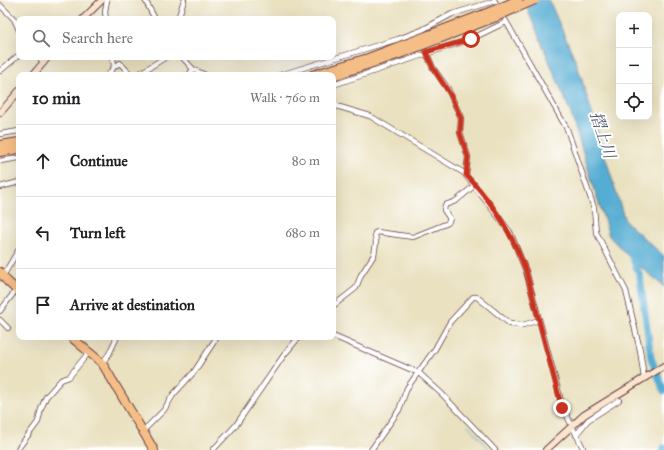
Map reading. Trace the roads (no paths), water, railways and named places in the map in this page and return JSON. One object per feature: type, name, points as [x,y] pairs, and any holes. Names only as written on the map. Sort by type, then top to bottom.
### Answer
[{"type":"highway","points":[[336,75],[397,55],[494,14],[518,0]]},
{"type":"highway","points":[[322,72],[368,58],[535,0]]},
{"type":"highway","points":[[0,145],[16,142]]},
{"type":"highway","points":[[0,152],[16,149]]},
{"type":"highway","points":[[2,274],[16,289]]},
{"type":"highway","points":[[76,340],[102,363],[154,450]]},
{"type":"street","points":[[86,16],[102,0]]},
{"type":"street","points":[[106,16],[108,0]]},
{"type":"street","points":[[145,0],[154,16]]},
{"type":"street","points":[[179,16],[184,0]]},
{"type":"street","points":[[336,58],[398,39],[422,30],[452,14],[494,1],[532,64],[567,129],[594,208],[596,232],[626,291],[647,376]]},
{"type":"street","points":[[0,5],[14,19],[16,23]]},
{"type":"street","points":[[336,84],[426,52],[471,39],[506,22]]},
{"type":"street","points":[[426,52],[433,68],[450,94],[461,118],[460,133],[468,157],[466,175]]},
{"type":"street","points":[[0,71],[16,58]]},
{"type":"street","points":[[41,60],[44,63]]},
{"type":"street","points":[[36,72],[46,60]]},
{"type":"street","points":[[114,60],[114,67]]},
{"type":"street","points":[[142,72],[161,60]]},
{"type":"street","points":[[185,60],[193,69],[199,72]]},
{"type":"street","points":[[292,72],[330,60]]},
{"type":"street","points":[[110,72],[114,67],[120,64],[123,65],[129,72]]},
{"type":"street","points":[[0,113],[16,94]]},
{"type":"street","points":[[336,106],[370,116],[466,175],[510,232],[526,271],[562,408],[584,450]]},
{"type":"street","points":[[0,134],[16,132]]},
{"type":"street","points":[[0,161],[16,158]]},
{"type":"street","points":[[0,187],[16,183]]},
{"type":"street","points":[[336,304],[356,288],[361,275],[374,255],[376,243],[375,233],[385,232],[413,237],[448,223],[450,219],[444,210],[445,205],[456,201],[475,185]]},
{"type":"street","points":[[2,274],[16,253]]},
{"type":"street","points":[[0,311],[16,293]]},
{"type":"street","points":[[371,450],[399,410],[407,388],[435,349],[450,322],[474,296],[501,315],[510,324],[523,325],[539,320]]},
{"type":"street","points":[[0,320],[8,328]]},
{"type":"street","points":[[336,337],[417,374],[442,394],[495,450]]},
{"type":"street","points":[[102,363],[110,354],[116,340]]},
{"type":"street","points":[[143,431],[164,410],[173,395],[196,368],[215,340]]},
{"type":"street","points":[[213,450],[236,425],[284,355],[296,340]]},
{"type":"street","points":[[17,450],[38,422],[46,397],[61,380],[69,377],[89,352]]},
{"type":"street","points":[[546,450],[571,425],[584,415],[663,366]]},
{"type":"street","points":[[576,435],[588,420],[619,400]]},
{"type":"water","points":[[525,0],[549,0],[577,64],[625,221],[664,256],[664,287],[627,255],[609,236],[570,111]]},
{"type":"waterway","points":[[0,190],[16,186]]},
{"type":"waterway","points":[[631,254],[640,276],[651,358],[664,391]]},
{"type":"waterway","points":[[404,369],[414,373]]},
{"type":"waterway","points":[[468,425],[490,450]]},
{"type":"water label","name":"摺上川","points":[[603,135]]}]
